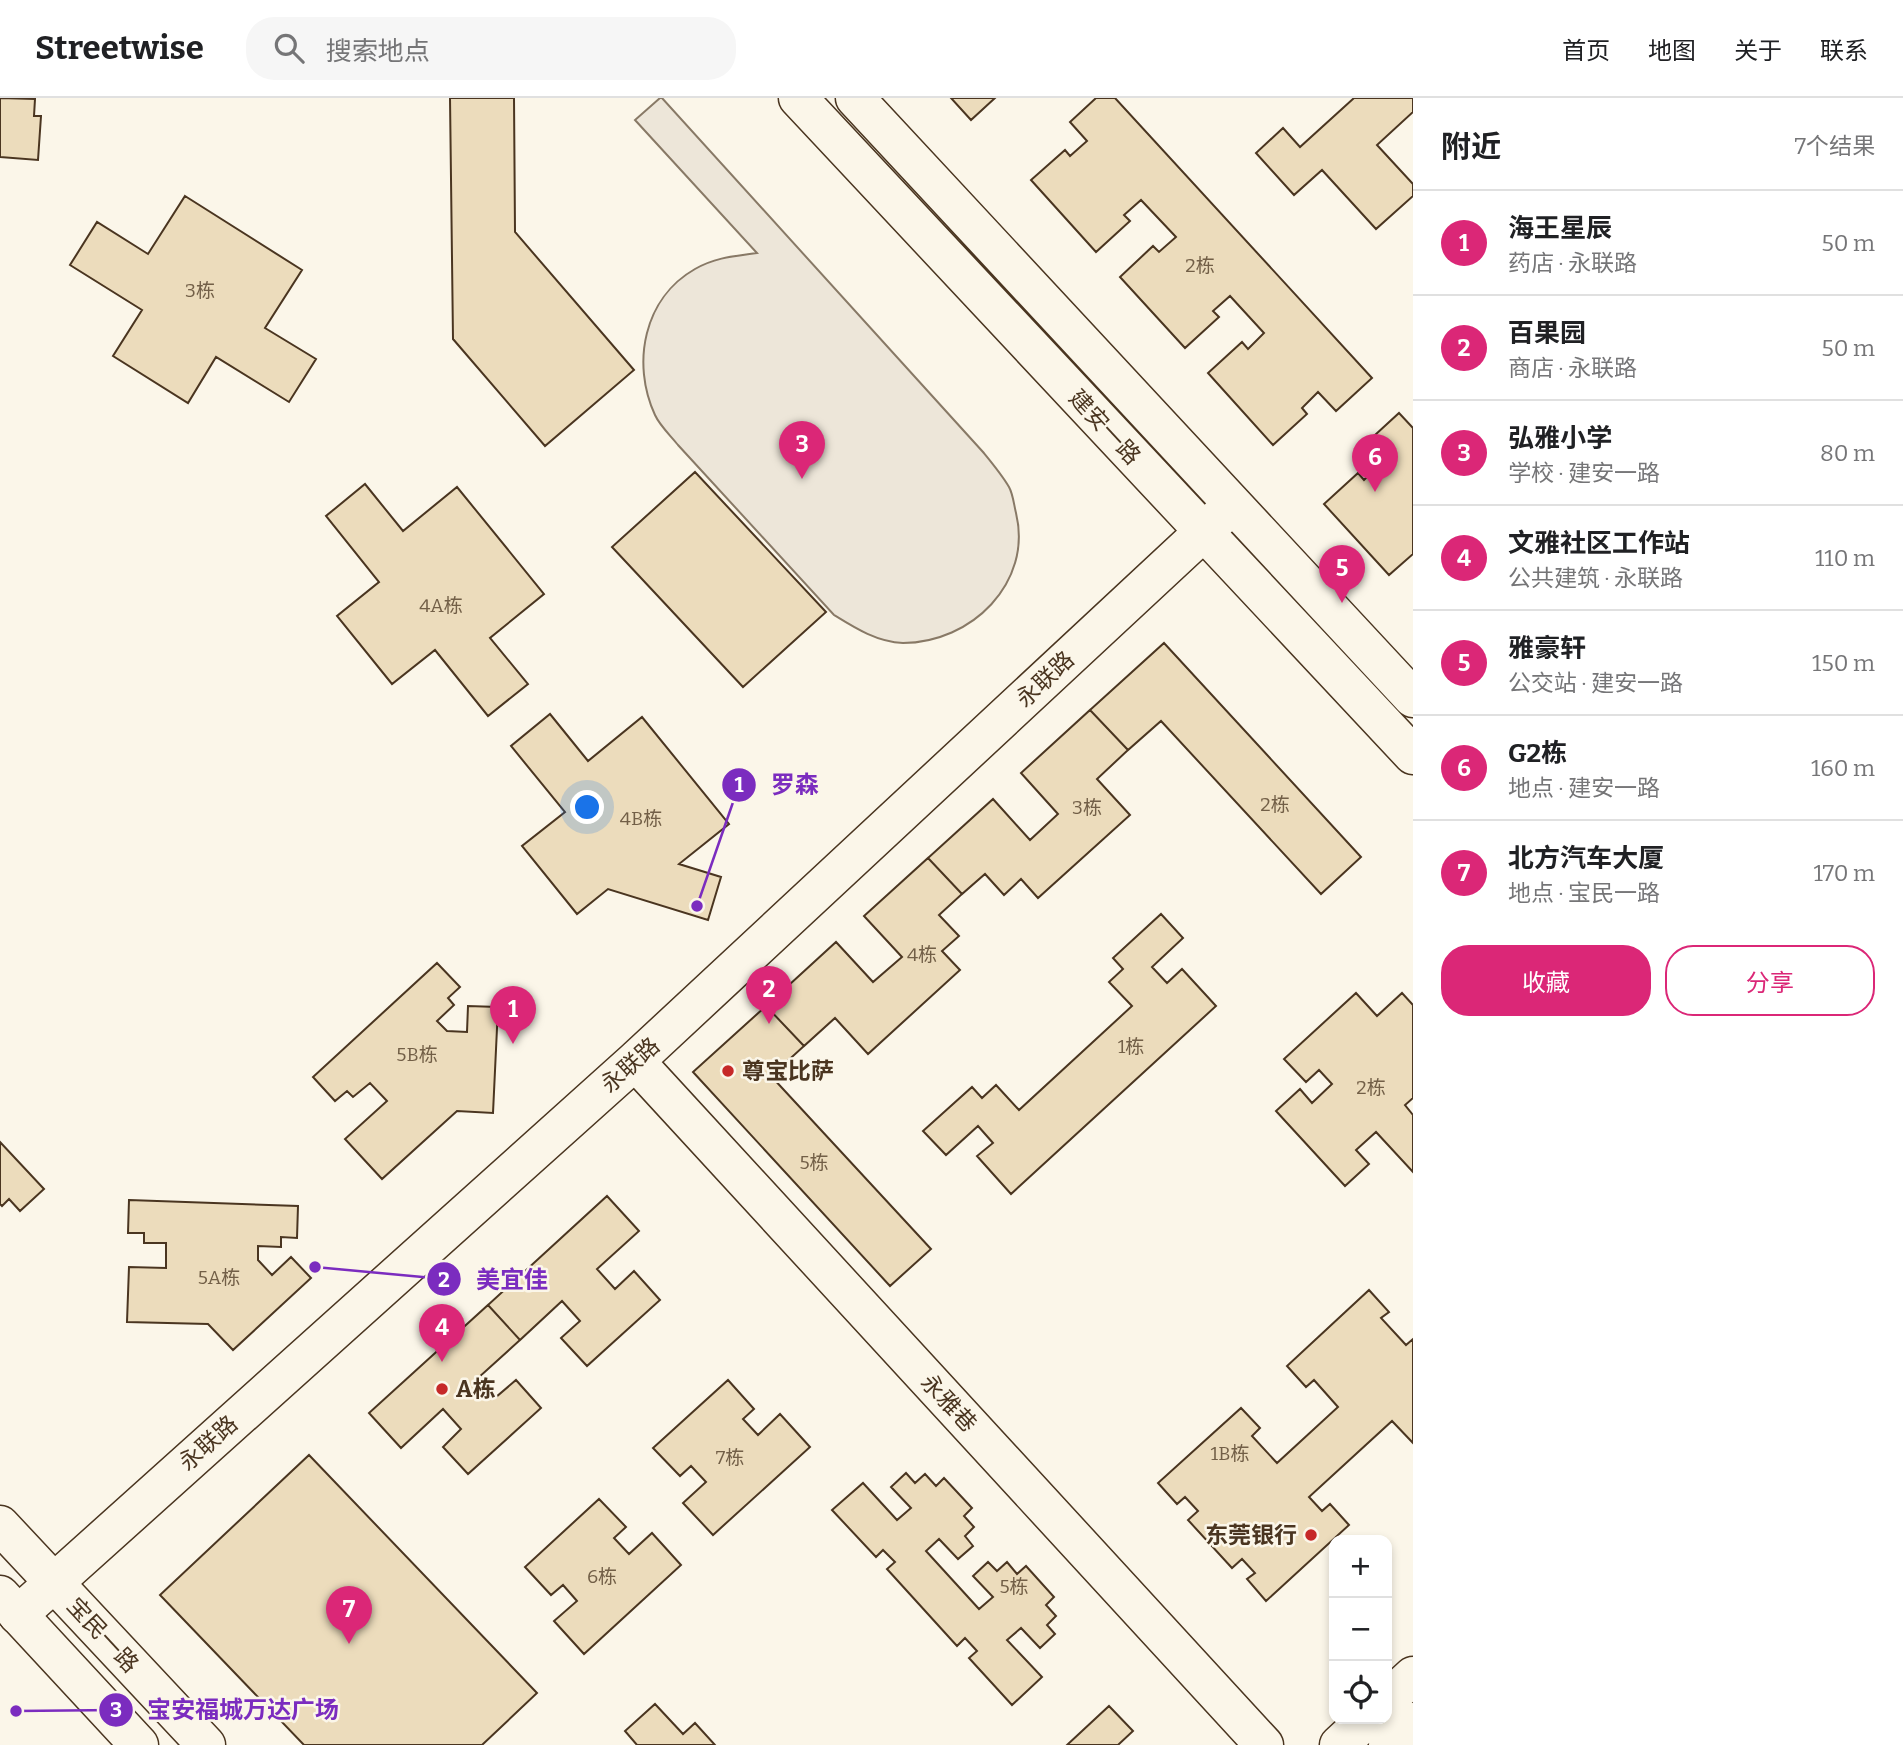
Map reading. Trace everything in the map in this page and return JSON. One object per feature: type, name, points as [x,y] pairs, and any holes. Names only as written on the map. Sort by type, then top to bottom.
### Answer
[{"type":"main road","name":"建安一路","points":[[798,98],[1413,755]]},
{"type":"main road","name":"建安一路","points":[[855,98],[1413,698]]},
{"type":"main road","name":"永联路","points":[[9,1605],[53,1582],[635,1061],[1232,504]]},
{"type":"main road","name":"永雅巷","points":[[635,1061],[1264,1745]]},
{"type":"main road","name":"宝民一路","points":[[0,1525],[206,1745]]},
{"type":"main road","points":[[9,1605],[139,1745]]},
{"type":"main road","points":[[1392,1695],[1413,1676]]},
{"type":"main road","points":[[1388,1745],[1413,1722]]},
{"type":"main road","points":[[1339,1745],[1362,1724]]},
{"type":"shaded area","points":[[660,98],[983,452],[1009,487],[1019,539],[1015,563],[1006,585],[991,604],[952,633],[928,640],[893,642],[875,637],[834,615],[657,419],[648,395],[644,354],[647,333],[664,297],[678,281],[703,265],[757,253],[635,120]]},
{"type":"building","points":[[0,98],[35,99],[34,116],[41,116],[38,160],[0,157]]},
{"type":"building","points":[[450,98],[514,98],[515,232],[634,370],[545,446],[453,339]]},
{"type":"building","points":[[951,98],[995,98],[971,120]]},
{"type":"building","points":[[1096,98],[1115,98],[1372,378],[1336,411],[1318,392],[1302,408],[1307,414],[1273,445],[1208,373],[1242,342],[1248,349],[1264,333],[1230,296],[1213,311],[1219,317],[1185,348],[1120,277],[1153,246],[1159,252],[1176,237],[1141,200],[1124,215],[1130,221],[1096,252],[1031,180],[1065,150],[1070,156],[1087,141],[1070,122]]},
{"type":"building","points":[[1354,98],[1413,98],[1413,112],[1377,145],[1413,184],[1413,196],[1376,229],[1322,170],[1294,195],[1256,153],[1283,128],[1300,147]]},
{"type":"building","points":[[185,196],[302,270],[265,328],[316,359],[289,402],[216,357],[188,403],[113,356],[142,310],[70,265],[97,222],[148,254]]},
{"type":"building","points":[[1399,413],[1413,428],[1413,554],[1389,575],[1324,504],[1358,473],[1364,480],[1380,464],[1363,446]]},
{"type":"building","points":[[695,472],[826,612],[743,687],[612,547]]},
{"type":"building","points":[[365,484],[403,531],[457,487],[544,594],[490,638],[528,684],[488,716],[435,650],[392,684],[337,616],[379,582],[326,516]]},
{"type":"building","points":[[1164,643],[1361,857],[1321,894],[1161,721],[1128,750],[1090,710]]},
{"type":"building","points":[[1090,710],[1128,750],[1097,779],[1130,815],[1038,898],[1021,879],[1004,895],[985,874],[962,894],[928,858],[993,799],[1030,840],[1058,814],[1021,773]]},
{"type":"building","points":[[550,714],[588,761],[642,717],[729,824],[679,864],[721,877],[708,920],[608,889],[577,914],[522,846],[565,812],[511,746]]},
{"type":"building","points":[[928,858],[962,894],[939,915],[959,936],[942,951],[960,970],[868,1054],[835,1018],[804,1046],[766,1006],[836,942],[873,982],[902,957],[864,916]]},
{"type":"building","points":[[1161,914],[1183,938],[1152,967],[1167,983],[1182,969],[1216,1006],[1011,1194],[977,1156],[993,1143],[978,1126],[946,1155],[923,1131],[972,1087],[982,1098],[996,1085],[1019,1110],[1132,1006],[1109,982],[1123,969],[1113,958]]},
{"type":"building","points":[[437,963],[460,987],[448,998],[454,1005],[437,1021],[447,1031],[467,1032],[468,1006],[498,1007],[493,1113],[457,1111],[382,1179],[345,1139],[387,1101],[370,1083],[353,1097],[347,1091],[335,1101],[313,1077]]},
{"type":"building","points":[[1356,993],[1377,1016],[1402,993],[1413,1005],[1413,1098],[1405,1105],[1413,1115],[1413,1172],[1376,1132],[1356,1150],[1369,1164],[1345,1186],[1276,1111],[1300,1089],[1312,1103],[1332,1084],[1319,1070],[1306,1082],[1284,1059]]},
{"type":"building","points":[[766,1006],[804,1046],[771,1076],[931,1249],[890,1286],[693,1072]]},
{"type":"building","points":[[0,1142],[44,1189],[20,1211],[9,1199],[2,1206],[0,1204]]},
{"type":"building","points":[[607,1196],[639,1231],[597,1269],[615,1289],[634,1271],[660,1300],[587,1366],[561,1338],[580,1321],[562,1301],[520,1340],[488,1305]]},
{"type":"building","points":[[129,1200],[298,1206],[297,1238],[281,1237],[281,1247],[258,1246],[258,1260],[272,1275],[291,1257],[311,1278],[233,1350],[208,1324],[127,1322],[129,1267],[166,1268],[166,1243],[144,1243],[144,1233],[128,1233]]},
{"type":"building","points":[[1369,1290],[1389,1312],[1381,1318],[1406,1345],[1413,1339],[1413,1443],[1392,1421],[1309,1497],[1322,1511],[1330,1504],[1349,1525],[1338,1535],[1329,1535],[1329,1543],[1266,1601],[1247,1579],[1255,1573],[1242,1559],[1232,1568],[1188,1520],[1198,1511],[1185,1497],[1177,1504],[1158,1483],[1241,1408],[1260,1428],[1252,1436],[1277,1463],[1338,1407],[1314,1380],[1306,1387],[1287,1366]]},
{"type":"building","name":"A栋","points":[[488,1305],[520,1340],[478,1378],[496,1397],[516,1380],[541,1408],[468,1474],[443,1447],[461,1429],[443,1409],[401,1448],[369,1413]]},
{"type":"building","points":[[728,1380],[754,1409],[743,1419],[758,1435],[780,1414],[810,1447],[713,1535],[683,1503],[706,1482],[691,1466],[680,1476],[653,1448]]},
{"type":"building","points":[[309,1455],[537,1693],[482,1745],[304,1745],[160,1595]]},
{"type":"building","points":[[906,1473],[915,1483],[925,1474],[936,1486],[944,1478],[972,1508],[964,1516],[974,1527],[965,1536],[973,1546],[958,1559],[939,1539],[926,1551],[979,1609],[993,1597],[973,1576],[988,1562],[997,1571],[1007,1562],[1017,1574],[1026,1566],[1054,1597],[1046,1605],[1056,1616],[1047,1625],[1055,1634],[1040,1648],[1021,1628],[1007,1640],[1042,1677],[1012,1705],[969,1658],[977,1651],[965,1638],[957,1646],[887,1569],[895,1562],[883,1550],[876,1557],[832,1510],[863,1483],[897,1520],[911,1508],[891,1487]]},
{"type":"building","points":[[599,1499],[626,1527],[614,1538],[629,1554],[652,1533],[681,1565],[584,1654],[554,1621],[577,1601],[563,1585],[551,1595],[525,1567]]},
{"type":"building","points":[[655,1704],[683,1734],[695,1723],[715,1745],[637,1745],[625,1731]]},
{"type":"building","points":[[1109,1706],[1133,1731],[1118,1745],[1067,1745]]},
{"type":"place","name":"弘雅小学","points":[[802,479]]},
{"type":"place","name":"G2栋","points":[[1375,492]]},
{"type":"place","name":"雅豪轩","points":[[1342,603]]},
{"type":"place","name":"罗森","points":[[697,906]]},
{"type":"place","name":"百果园","points":[[769,1024]]},
{"type":"place","name":"海王星辰","points":[[513,1044]]},
{"type":"place","name":"尊宝比萨","points":[[728,1071]]},
{"type":"place","name":"美宜佳","points":[[315,1267]]},
{"type":"place","name":"文雅社区工作站","points":[[442,1362]]},
{"type":"place","name":"A栋","points":[[442,1389]]},
{"type":"place","name":"东莞银行","points":[[1311,1535]]},
{"type":"place","name":"北方汽车大厦","points":[[349,1644]]},
{"type":"place","name":"宝安福城万达广场","points":[[16,1711]]}]
